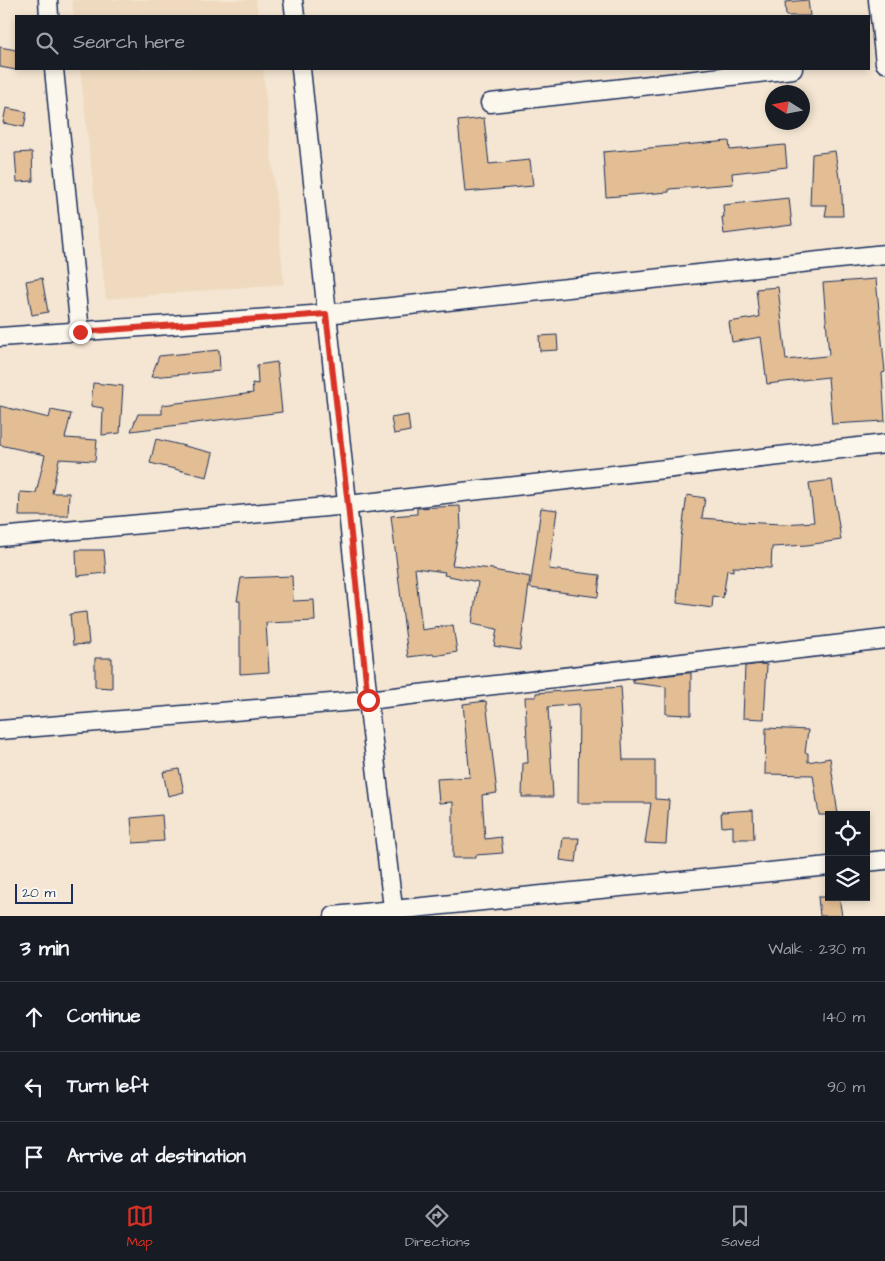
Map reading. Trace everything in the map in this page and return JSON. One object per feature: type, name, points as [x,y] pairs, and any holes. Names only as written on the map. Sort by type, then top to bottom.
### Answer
[{"type":"street","points":[[48,0],[49,15]]},
{"type":"street","points":[[293,0],[295,15]]},
{"type":"street","points":[[878,0],[885,63]]},
{"type":"street","points":[[870,60],[885,58]]},
{"type":"street","points":[[54,70],[80,332]]},
{"type":"street","points":[[300,70],[368,700],[394,913]]},
{"type":"street","points":[[490,103],[784,70]]},
{"type":"street","points":[[0,337],[326,314],[885,254]]},
{"type":"street","points":[[0,537],[348,505],[885,444]]},
{"type":"street","points":[[0,730],[368,700],[885,639]]},
{"type":"street","points":[[870,862],[885,860]]},
{"type":"street","points":[[334,916],[394,913],[825,866]]},
{"type":"shaded area","points":[[72,0],[256,0],[258,15],[74,15]]},
{"type":"shaded area","points":[[80,70],[263,70],[284,284],[106,299]]},
{"type":"building","points":[[808,0],[810,15],[786,15],[785,2]]},
{"type":"building","points":[[0,47],[15,50],[15,70],[0,67]]},
{"type":"building","points":[[6,108],[27,112],[24,127],[3,123]]},
{"type":"building","points":[[484,118],[489,164],[530,160],[533,186],[465,192],[458,121]]},
{"type":"building","points":[[729,141],[730,150],[785,145],[787,167],[732,173],[733,184],[669,189],[669,192],[606,197],[603,152]]},
{"type":"building","points":[[835,151],[839,178],[841,178],[843,216],[825,216],[827,205],[810,205],[812,154]]},
{"type":"building","points":[[32,152],[33,181],[17,182],[15,153]]},
{"type":"building","points":[[789,198],[792,225],[724,234],[723,205]]},
{"type":"building","points":[[42,278],[48,312],[32,315],[26,281]]},
{"type":"building","points":[[876,279],[885,372],[882,373],[885,421],[832,424],[828,377],[767,384],[761,337],[732,342],[729,322],[759,317],[756,289],[778,287],[786,360],[829,355],[823,283]]},
{"type":"building","points":[[557,335],[558,350],[540,351],[539,336]]},
{"type":"building","points":[[219,350],[220,371],[151,377],[159,356]]},
{"type":"building","points":[[277,362],[282,412],[131,431],[138,414],[162,414],[162,405],[253,393],[252,383],[258,384],[257,365]]},
{"type":"building","points":[[93,383],[123,386],[120,433],[102,435],[103,408],[91,406]]},
{"type":"building","points":[[0,406],[49,418],[51,410],[71,414],[65,438],[97,440],[95,461],[59,459],[52,493],[69,493],[68,516],[19,516],[20,492],[36,493],[45,455],[0,445]]},
{"type":"building","points":[[408,415],[410,431],[394,434],[391,418]]},
{"type":"building","points":[[156,439],[213,453],[207,477],[150,463]]},
{"type":"building","points":[[832,480],[841,540],[807,545],[772,547],[771,568],[733,567],[733,571],[727,570],[723,598],[713,596],[712,608],[677,603],[681,537],[687,495],[705,498],[702,518],[783,524],[814,522],[809,483]]},
{"type":"building","points":[[460,506],[461,529],[459,529],[452,565],[493,569],[530,577],[520,650],[494,646],[497,629],[472,624],[478,582],[444,575],[445,572],[415,568],[422,630],[453,625],[457,652],[434,656],[433,654],[408,657],[391,516],[417,514],[417,508]]},
{"type":"building","points":[[541,508],[557,510],[549,569],[600,575],[598,597],[530,588]]},
{"type":"building","points":[[76,550],[104,550],[106,573],[77,576]]},
{"type":"building","points":[[292,576],[293,601],[314,600],[315,621],[266,623],[269,672],[240,674],[240,601],[237,601],[241,578]]},
{"type":"building","points":[[86,612],[89,644],[73,645],[70,614]]},
{"type":"building","points":[[95,658],[112,658],[112,688],[95,687]]},
{"type":"building","points":[[767,665],[764,719],[743,718],[745,666]]},
{"type":"building","points":[[691,673],[691,715],[666,714],[666,687],[633,683],[633,679]]},
{"type":"building","points":[[621,687],[623,760],[655,760],[655,799],[669,800],[666,844],[645,843],[651,803],[578,803],[579,704],[548,707],[553,797],[522,797],[523,763],[528,763],[525,697],[536,697],[536,693]]},
{"type":"building","points":[[486,701],[497,793],[482,795],[485,839],[501,837],[503,853],[476,855],[476,858],[453,858],[453,802],[439,803],[437,779],[470,777],[463,704]]},
{"type":"building","points":[[766,728],[808,730],[805,753],[808,753],[808,762],[830,758],[837,811],[825,811],[825,815],[819,815],[813,775],[765,774]]},
{"type":"building","points":[[179,769],[184,792],[168,796],[163,772]]},
{"type":"building","points":[[753,810],[754,839],[733,839],[733,826],[722,827],[721,812]]},
{"type":"building","points":[[162,815],[164,841],[133,843],[131,818]]},
{"type":"building","points":[[563,838],[579,838],[576,862],[560,860]]},
{"type":"building","points":[[818,897],[825,897],[825,901],[840,901],[842,916],[820,916]]},
{"type":"route","points":[[80,332],[326,314],[368,700]]}]
